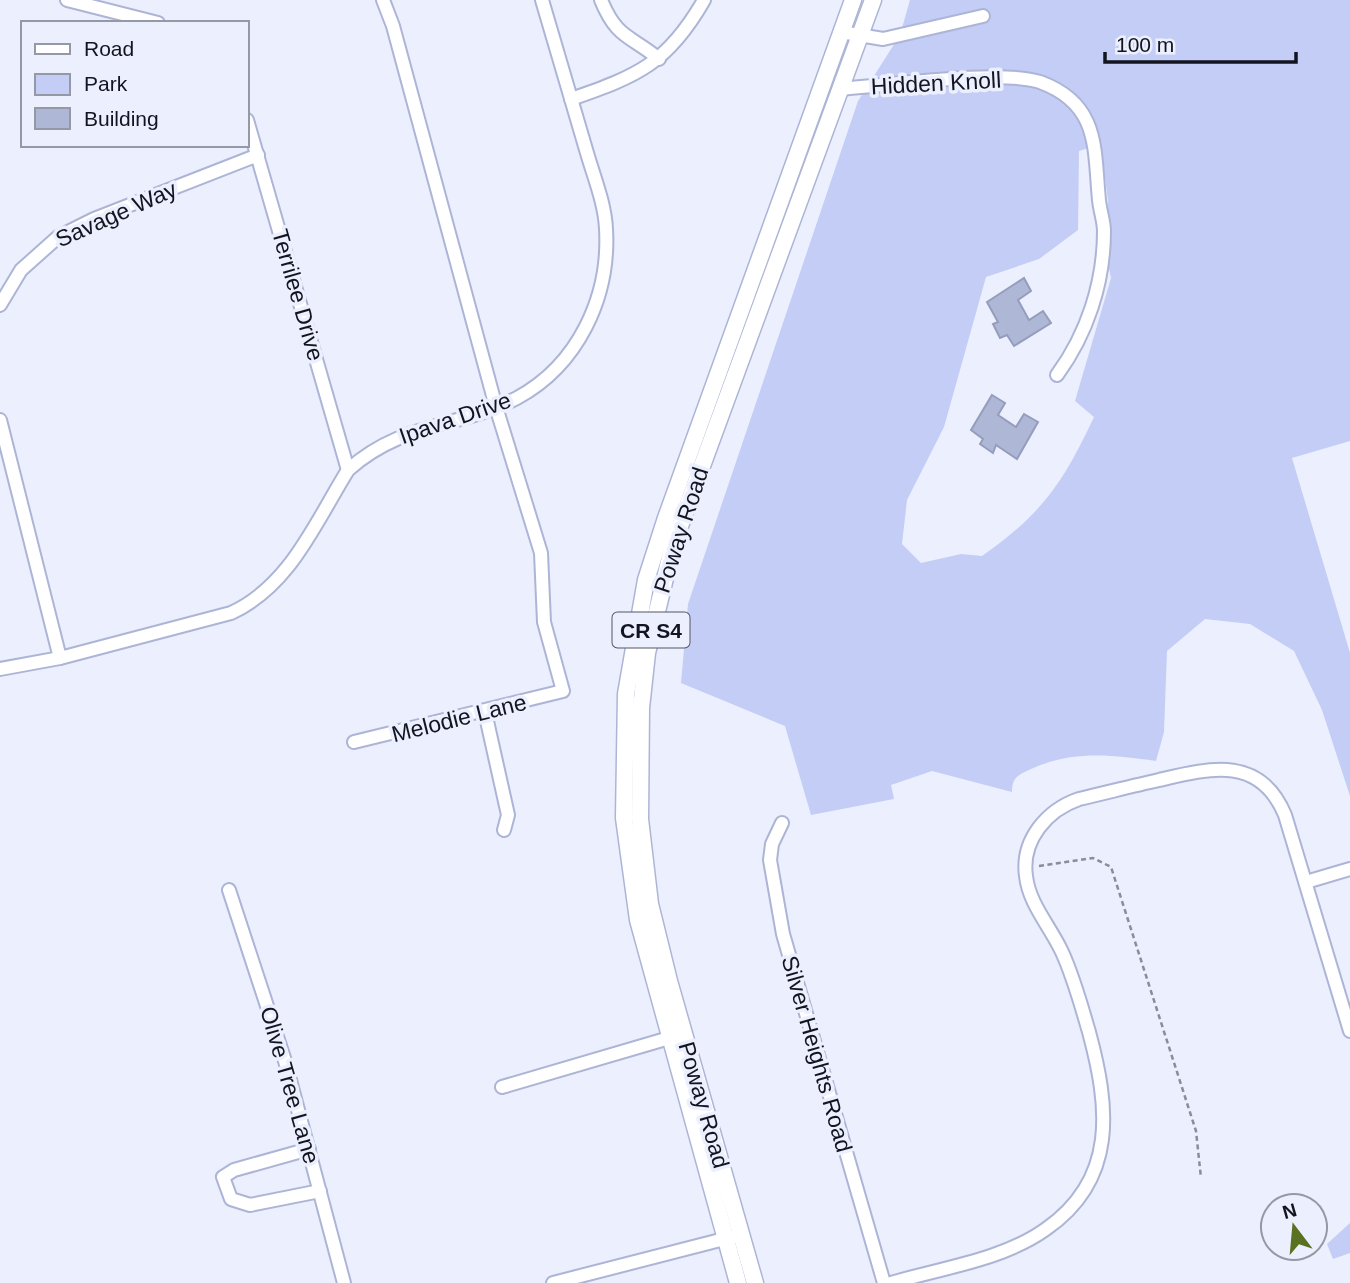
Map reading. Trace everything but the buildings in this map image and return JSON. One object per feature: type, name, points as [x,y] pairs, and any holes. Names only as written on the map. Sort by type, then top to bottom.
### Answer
[{"type":"main road","name":"Poway Road","points":[[755,1283],[733,1236],[677,1036],[638,920],[624,818],[626,694],[646,580],[666,518],[852,0]]},
{"type":"main road","name":"Poway Road","points":[[677,1036],[640,832],[639,749],[647,653],[673,545],[873,0]]},
{"type":"main road","name":"Poway Road","points":[[733,1236],[738,1283]]},
{"type":"street","points":[[67,0],[150,21]]},
{"type":"street","points":[[383,0],[393,26],[496,407]]},
{"type":"street","name":"Ipava Drive","points":[[0,669],[60,657],[231,613],[255,603],[284,576],[348,470],[361,458],[401,435],[496,407],[535,386],[568,355],[587,326],[600,290],[606,228],[542,0]]},
{"type":"street","points":[[601,0],[609,19],[622,36],[643,46],[659,59]]},
{"type":"street","points":[[571,99],[623,81],[659,59],[680,40],[704,0]]},
{"type":"street","points":[[841,32],[883,39],[984,16]]},
{"type":"street","name":"Hidden Knoll","points":[[839,89],[1001,77],[1039,82],[1068,98],[1082,113],[1093,131],[1097,156],[1104,228],[1103,257],[1090,314],[1076,349],[1057,375]]},
{"type":"street","name":"Terrilee Drive","points":[[248,123],[348,470]]},
{"type":"street","name":"Savage Way","points":[[0,305],[21,270],[58,237],[94,219],[258,155]]},
{"type":"street","name":"Melodie Lane","points":[[354,742],[563,691],[544,622],[541,553],[496,407]]},
{"type":"street","points":[[0,420],[60,657]]},
{"type":"street","points":[[485,712],[508,815],[505,830]]},
{"type":"street","points":[[891,1283],[1016,1247],[1035,1236],[1069,1209],[1090,1176],[1099,1155],[1105,1115],[1100,1072],[1073,979],[1056,940],[1033,901],[1025,868],[1030,845],[1039,827],[1059,808],[1079,799],[1210,768],[1244,772],[1263,783],[1282,807],[1350,1031]]},
{"type":"street","name":"Silver Heights Road","points":[[782,823],[772,844],[770,860],[783,934],[884,1283]]},
{"type":"street","points":[[1306,882],[1350,869]]},
{"type":"street","name":"Olive Tree Lane","points":[[229,890],[285,1061],[344,1283]]},
{"type":"street","points":[[502,1087],[677,1036]]},
{"type":"street","points":[[309,1149],[234,1170],[223,1177],[232,1199],[250,1205],[320,1191]]},
{"type":"street","points":[[553,1283],[733,1236]]},
{"type":"path","points":[[1025,868],[1093,858],[1111,867],[1196,1131],[1201,1178]]},
{"type":"green space","points":[[910,0],[1350,0],[1350,441],[1292,458],[1350,653],[1350,796],[1322,710],[1294,651],[1250,624],[1205,619],[1167,651],[1164,732],[1156,761],[1108,756],[1062,759],[1019,775],[1013,783],[1012,792],[932,771],[891,785],[894,799],[811,815],[785,726],[681,683],[688,604],[858,101],[900,35]],"holes":[[[1101,144],[1108,201],[1104,245],[1111,278],[1075,401],[1094,417],[1083,440],[1049,495],[1036,511],[1003,541],[982,556],[961,554],[921,563],[902,544],[907,500],[944,427],[986,277],[1039,259],[1078,230],[1079,151]]]},
{"type":"green space","points":[[1350,1223],[1350,1253],[1333,1259],[1329,1242]]}]
